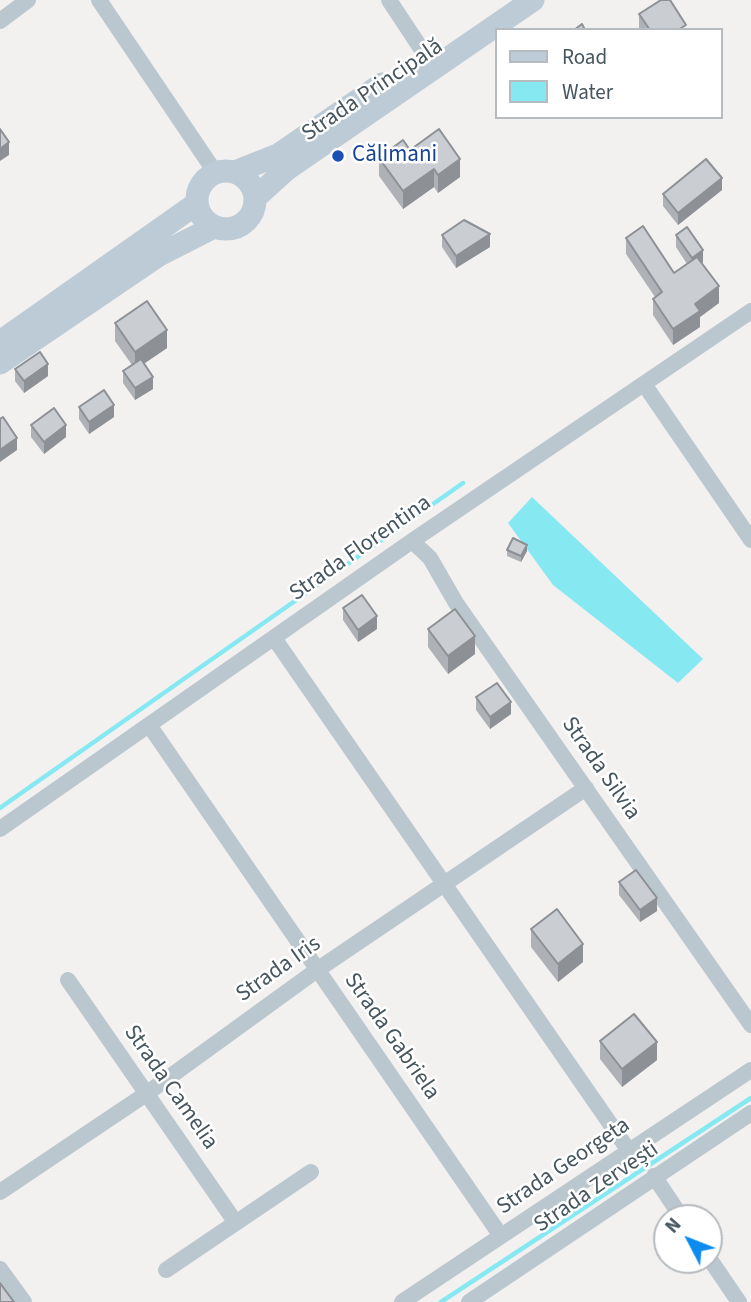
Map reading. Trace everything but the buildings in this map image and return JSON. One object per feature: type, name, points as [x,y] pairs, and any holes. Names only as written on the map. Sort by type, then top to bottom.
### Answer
[{"type":"main road","name":"Strada Principală","points":[[225,172],[278,155],[507,0]]},
{"type":"main road","name":"Strada Principală","points":[[255,198],[287,169],[533,0]]},
{"type":"main road","points":[[225,172],[247,179],[255,198],[253,211],[246,222],[230,229],[214,227],[202,217],[197,204],[198,188],[225,172]]},
{"type":"main road","points":[[0,342],[197,204]]},
{"type":"main road","points":[[0,363],[159,255],[214,227]]},
{"type":"street","points":[[0,21],[28,0]]},
{"type":"street","points":[[99,0],[225,172]]},
{"type":"street","points":[[389,0],[426,55]]},
{"type":"street","name":"Strada Florentina","points":[[0,830],[412,541],[751,311]]},
{"type":"street","points":[[644,384],[751,540]]},
{"type":"street","name":"Strada Silvia","points":[[412,541],[430,558],[456,603],[751,1025]]},
{"type":"street","points":[[274,638],[629,1151]]},
{"type":"street","name":"Strada Gabriela","points":[[149,725],[501,1236]]},
{"type":"street","name":"Strada Iris","points":[[0,1192],[146,1094],[317,970],[586,788]]},
{"type":"street","name":"Strada Camelia","points":[[68,979],[236,1223]]},
{"type":"street","name":"Strada Georgeta","points":[[402,1302],[751,1070]]},
{"type":"street","name":"Strada Zervești","points":[[469,1302],[751,1113]]},
{"type":"street","points":[[166,1270],[311,1172]]},
{"type":"street","points":[[654,1176],[673,1204]]},
{"type":"street","points":[[0,1269],[24,1302]]},
{"type":"street","points":[[720,1274],[739,1302]]},
{"type":"water","points":[[532,497],[703,659],[678,683],[553,585],[508,523]]},
{"type":"waterway","points":[[0,808],[463,483]]},
{"type":"waterway","points":[[441,1302],[751,1098]]},
{"type":"place","name":"Călimani","points":[[338,156]]}]
